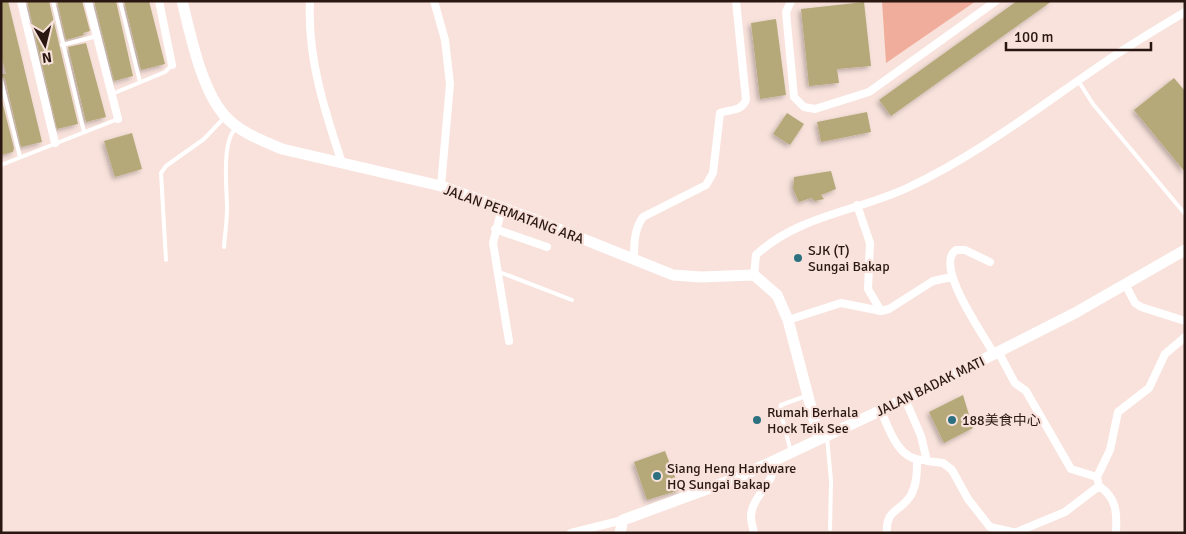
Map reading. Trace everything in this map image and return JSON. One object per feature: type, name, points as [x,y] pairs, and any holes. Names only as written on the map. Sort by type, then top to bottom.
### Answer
[{"type":"main road","name":"JALAN PERMATANG ARA","points":[[182,1],[209,90],[225,116],[258,139],[282,149],[441,186],[673,275],[700,277],[754,275]]},
{"type":"main road","name":"JALAN BADAK MATI","points":[[623,520],[737,478],[823,436],[881,411],[1076,313],[1185,250]]},
{"type":"main road","points":[[754,275],[777,296],[788,320],[807,396],[823,436]]},
{"type":"main road","points":[[620,533],[623,520]]},
{"type":"street","points":[[21,1],[55,143]]},
{"type":"street","points":[[88,1],[118,119]]},
{"type":"street","points":[[159,1],[172,65]]},
{"type":"street","points":[[310,1],[309,18],[317,82],[342,163]]},
{"type":"street","points":[[434,1],[445,40],[450,84],[441,186]]},
{"type":"street","points":[[634,259],[636,231],[639,222],[643,217],[706,185],[713,173],[720,113],[744,106],[746,100],[736,1]]},
{"type":"street","points":[[791,1],[786,12],[794,97],[804,107],[815,109],[869,92],[996,1]]},
{"type":"street","points":[[754,275],[756,255],[768,244],[823,217],[907,188],[984,144],[1079,82],[1110,58],[1185,12]]},
{"type":"street","points":[[857,205],[870,243],[868,289],[880,311]]},
{"type":"street","points":[[502,208],[495,229],[494,243],[509,341]]},
{"type":"street","points":[[495,229],[547,247]]},
{"type":"street","points":[[990,262],[964,250],[956,250],[950,255],[949,260],[952,278],[991,349],[1001,357],[1015,383],[1026,391],[1071,468],[1097,477]]},
{"type":"street","points":[[788,320],[841,303],[880,311],[889,309],[933,280],[952,278]]},
{"type":"street","points":[[1125,284],[1135,303],[1141,307],[1185,321]]},
{"type":"street","points":[[1116,533],[1116,507],[1105,491],[1099,486],[1097,477],[1110,450],[1118,412],[1149,388],[1165,354],[1185,337]]},
{"type":"street","points":[[905,399],[921,436],[927,461]]},
{"type":"street","points":[[881,411],[902,451],[917,460],[943,463],[952,470],[968,498],[990,527],[1017,533],[1065,512],[1099,486]]},
{"type":"street","points":[[754,533],[751,516],[758,497],[774,474],[773,460]]},
{"type":"street","points":[[887,533],[886,524],[889,516],[911,496],[917,478],[917,460]]},
{"type":"street","points":[[571,533],[623,520]]},
{"type":"lane","points":[[53,1],[84,132]]},
{"type":"lane","points":[[120,1],[140,82]]},
{"type":"lane","points":[[62,44],[97,36]]},
{"type":"lane","points":[[112,94],[165,72],[172,65]]},
{"type":"lane","points":[[1,80],[20,157]]},
{"type":"lane","points":[[1079,82],[1093,104],[1185,214]]},
{"type":"lane","points":[[166,260],[161,173],[166,166],[204,138],[225,116]]},
{"type":"lane","points":[[1,165],[118,119]]},
{"type":"lane","points":[[224,247],[227,208],[225,174],[233,131],[238,126]]},
{"type":"lane","points":[[497,271],[572,300]]},
{"type":"lane","points":[[791,452],[780,410],[781,405],[807,396]]},
{"type":"lane","points":[[823,436],[831,482],[830,529]]},
{"type":"shaded area","points":[[882,1],[976,1],[886,63]]},
{"type":"building","points":[[1,1],[8,1],[42,142],[21,147],[5,79],[1,76],[1,74],[6,74],[1,55]]},
{"type":"building","points":[[27,1],[49,1],[78,124],[57,129]]},
{"type":"building","points":[[57,1],[82,1],[90,31],[83,33],[84,35],[66,40]]},
{"type":"building","points":[[94,1],[116,1],[133,76],[114,81]]},
{"type":"building","points":[[124,1],[149,1],[165,64],[141,70]]},
{"type":"building","points":[[1017,1],[1052,1],[891,116],[879,100]]},
{"type":"building","points":[[864,2],[871,66],[837,69],[839,83],[809,86],[801,9]]},
{"type":"building","points":[[776,19],[786,95],[760,99],[751,23]]},
{"type":"building","points":[[86,43],[106,117],[86,122],[68,47]]},
{"type":"building","points":[[1174,78],[1185,91],[1185,172],[1134,110]]},
{"type":"building","points":[[1,97],[14,148],[13,152],[1,155]]},
{"type":"building","points":[[867,112],[871,132],[821,142],[817,122]]},
{"type":"building","points":[[787,113],[804,124],[790,145],[773,134]]},
{"type":"building","points":[[132,133],[142,169],[115,177],[104,141]]},
{"type":"building","points":[[831,171],[836,189],[821,195],[824,199],[815,201],[811,198],[799,202],[793,189],[794,177]]},
{"type":"building","name":"188美食中心","points":[[963,395],[973,428],[944,443],[929,412]]},
{"type":"building","name":"Siang Heng Hardware HQ Sungai Bakap","points":[[665,451],[680,490],[647,500],[634,462]]},
{"type":"place","name":"SJK (T) Sungai Bakap","points":[[798,258]]},
{"type":"place","name":"Rumah Berhala Hock Teik See","points":[[757,420]]},
{"type":"place","name":"188美食中心","points":[[952,420]]},
{"type":"place","name":"Siang Heng Hardware HQ Sungai Bakap","points":[[657,476]]}]
